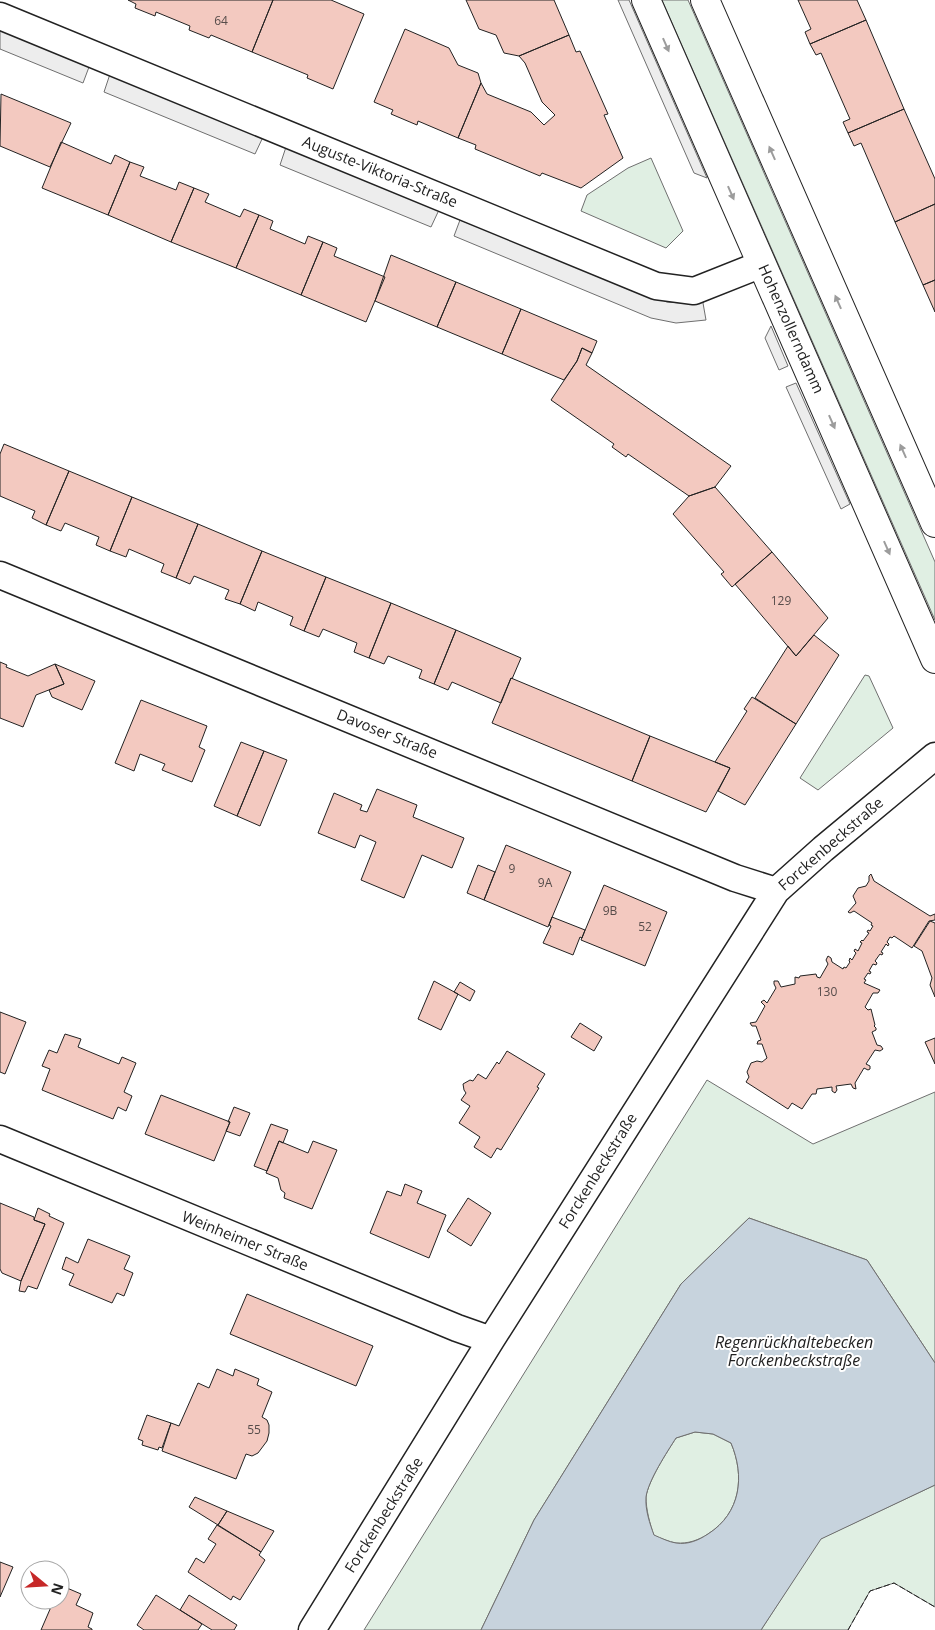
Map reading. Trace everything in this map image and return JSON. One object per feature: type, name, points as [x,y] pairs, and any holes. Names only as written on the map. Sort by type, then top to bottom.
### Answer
[{"type":"main road","name":"Hohenzollerndamm","points":[[646,0],[935,659]]},
{"type":"main road","points":[[705,0],[935,523]]},
{"type":"street","name":"Auguste-Viktoria-Straße","points":[[0,16],[656,286],[694,291],[762,264]]},
{"type":"street","name":"Davoser Straße","points":[[0,575],[726,874],[776,891]]},
{"type":"street","name":"Forckenbeckstraße","points":[[312,1630],[491,1340],[776,891],[829,844],[935,756]]},
{"type":"street","name":"Weinheimer Straße","points":[[0,1139],[457,1328],[491,1340]]},
{"type":"green space","points":[[662,0],[688,0],[935,562],[935,620]]},
{"type":"green space","points":[[651,158],[683,231],[666,248],[581,211],[587,195],[628,168]]},
{"type":"green space","points":[[865,675],[869,676],[893,728],[818,790],[800,778]]},
{"type":"green space","points":[[707,1080],[813,1144],[935,1092],[935,1363],[867,1260],[749,1218],[681,1284],[534,1520],[481,1630],[364,1630]]},
{"type":"green space","points":[[695,1432],[713,1434],[731,1443],[738,1468],[739,1481],[737,1493],[727,1516],[719,1525],[697,1540],[676,1543],[654,1536],[647,1512],[647,1490],[676,1438]]},
{"type":"green space","points":[[935,1485],[935,1607],[894,1583],[870,1591],[848,1630],[761,1630],[820,1539]]},
{"type":"shaded area","points":[[618,0],[629,0],[707,178],[694,173]]},
{"type":"shaded area","points":[[0,28],[92,65],[89,67],[83,83],[0,49]]},
{"type":"shaded area","points":[[110,74],[263,137],[255,154],[104,92]]},
{"type":"shaded area","points":[[286,147],[440,210],[431,227],[280,165]]},
{"type":"shaded area","points":[[460,220],[667,302],[682,303],[705,299],[703,303],[706,320],[676,323],[651,318],[454,236]]},
{"type":"shaded area","points":[[771,326],[788,366],[779,370],[765,338]]},
{"type":"shaded area","points":[[796,383],[850,504],[841,509],[786,387]]},
{"type":"water","name":"Regenrückhaltebecken Forckenbeckstraße","points":[[749,1218],[867,1260],[935,1363],[935,1485],[821,1539],[761,1630],[481,1630],[534,1520],[681,1284]],"holes":[[[695,1432],[713,1434],[731,1443],[738,1468],[739,1481],[737,1493],[727,1516],[708,1534],[689,1543],[673,1542],[654,1535],[649,1522],[646,1497],[650,1483],[663,1459],[676,1438]]]},
{"type":"building","points":[[128,0],[273,0],[252,52],[211,35],[209,38],[189,30],[190,26],[156,12],[155,16],[135,8],[136,4]]},
{"type":"building","points":[[273,0],[331,0],[364,14],[333,89],[307,78],[308,75],[252,52]]},
{"type":"building","points":[[466,0],[554,0],[569,35],[519,56],[504,53],[496,35],[479,29]]},
{"type":"building","points":[[798,0],[857,0],[866,20],[810,44],[805,32],[811,29]]},
{"type":"building","points":[[866,20],[904,109],[848,133],[843,122],[850,119],[821,53],[816,55],[810,44]]},
{"type":"building","points":[[405,29],[449,48],[458,65],[478,73],[481,83],[458,138],[418,121],[417,125],[391,114],[393,110],[374,102]]},
{"type":"building","points":[[569,35],[576,52],[580,51],[608,114],[604,115],[623,158],[581,188],[542,173],[540,176],[475,149],[476,145],[458,138],[481,83],[487,94],[531,112],[544,125],[555,115],[542,102],[525,63],[519,56]]},
{"type":"building","points":[[1,94],[71,123],[50,167],[0,146]]},
{"type":"building","points":[[904,109],[935,179],[935,204],[895,222],[861,143],[854,146],[848,133]]},
{"type":"building","points":[[61,142],[111,164],[115,155],[130,162],[108,215],[42,188]]},
{"type":"building","points":[[130,162],[144,167],[140,176],[176,190],[179,182],[194,188],[171,242],[108,215]]},
{"type":"building","points":[[194,188],[209,194],[205,202],[240,217],[244,209],[259,215],[236,268],[171,242]]},
{"type":"building","points":[[935,204],[935,280],[923,285],[895,222]]},
{"type":"building","points":[[259,215],[273,221],[270,229],[305,244],[308,236],[323,242],[301,295],[236,268]]},
{"type":"building","points":[[323,242],[337,248],[334,256],[385,277],[366,322],[301,295]]},
{"type":"building","points":[[391,255],[456,282],[437,327],[375,301]]},
{"type":"building","points":[[935,280],[935,312],[923,285]]},
{"type":"building","points":[[456,282],[521,309],[502,354],[437,327]]},
{"type":"building","points":[[521,309],[597,341],[592,353],[582,348],[577,361],[564,380],[502,354]]},
{"type":"building","points":[[582,348],[592,353],[586,365],[731,466],[715,487],[689,496],[628,454],[626,457],[612,447],[614,444],[551,400],[577,361]]},
{"type":"building","points":[[4,444],[69,471],[46,525],[32,518],[35,511],[0,496],[0,454]]},
{"type":"building","points":[[69,471],[132,497],[110,551],[96,545],[99,537],[65,523],[61,531],[46,525]]},
{"type":"building","points":[[715,487],[772,552],[732,587],[721,574],[724,572],[673,514],[689,496]]},
{"type":"building","points":[[132,497],[198,524],[176,578],[161,572],[164,564],[129,549],[126,557],[110,551]]},
{"type":"building","points":[[198,524],[262,551],[240,604],[225,599],[229,590],[194,576],[190,584],[176,578]]},
{"type":"building","points":[[262,551],[326,577],[304,631],[290,625],[293,617],[258,602],[255,611],[240,604]]},
{"type":"building","points":[[772,552],[828,618],[796,656],[735,584]]},
{"type":"building","points":[[326,577],[391,603],[369,658],[354,652],[357,643],[323,629],[319,637],[304,631]]},
{"type":"building","points":[[391,603],[456,630],[434,684],[419,678],[422,670],[388,656],[384,664],[369,658]]},
{"type":"building","points":[[456,630],[521,658],[501,703],[452,682],[448,690],[434,684]]},
{"type":"building","points":[[814,635],[839,655],[796,724],[755,698],[788,646],[796,656]]},
{"type":"building","points":[[0,662],[7,665],[6,667],[28,676],[55,664],[64,684],[36,695],[23,727],[0,718]]},
{"type":"building","points":[[55,664],[95,681],[82,710],[52,697],[49,690],[64,684]]},
{"type":"building","points":[[511,678],[650,736],[632,781],[492,723]]},
{"type":"building","points":[[752,697],[796,724],[745,805],[718,791],[730,768],[715,762],[747,711],[744,709]]},
{"type":"building","points":[[141,700],[207,726],[199,747],[205,750],[192,782],[162,770],[165,764],[140,754],[134,771],[115,763]]},
{"type":"building","points":[[650,736],[730,768],[706,812],[632,781]]},
{"type":"building","points":[[241,742],[264,751],[237,816],[214,806]]},
{"type":"building","points":[[264,751],[287,760],[260,826],[237,816]]},
{"type":"building","points":[[377,789],[417,805],[413,817],[464,838],[452,868],[422,855],[404,898],[361,880],[376,842],[360,835],[355,848],[318,833],[334,793],[362,805],[360,810],[367,812]]},
{"type":"building","points":[[506,845],[571,872],[548,927],[484,900]]},
{"type":"building","points":[[478,865],[495,872],[484,900],[467,893]]},
{"type":"building","points":[[871,874],[874,881],[930,916],[935,914],[935,920],[929,921],[912,948],[894,936],[890,937],[887,942],[888,946],[886,944],[881,952],[883,953],[882,955],[880,954],[875,961],[876,965],[873,964],[869,971],[871,972],[870,974],[868,973],[864,979],[866,980],[864,983],[880,990],[878,993],[873,993],[865,1007],[868,1010],[871,1009],[876,1028],[872,1032],[877,1045],[883,1049],[880,1051],[875,1050],[866,1064],[870,1066],[870,1069],[864,1068],[855,1083],[856,1089],[851,1084],[836,1086],[837,1090],[835,1093],[832,1091],[832,1087],[817,1089],[816,1094],[812,1094],[802,1109],[792,1103],[788,1109],[746,1082],[749,1077],[747,1072],[751,1063],[762,1062],[767,1058],[762,1044],[757,1044],[761,1040],[756,1026],[752,1026],[750,1023],[756,1022],[765,1006],[761,1002],[764,1000],[767,1003],[776,988],[774,981],[778,981],[781,987],[795,984],[795,977],[799,978],[800,976],[816,974],[820,978],[828,964],[826,960],[828,956],[832,962],[843,969],[844,967],[846,968],[850,958],[852,960],[856,953],[855,949],[858,951],[862,943],[860,942],[863,941],[869,933],[867,932],[868,930],[870,931],[873,926],[871,925],[872,923],[854,911],[848,912],[856,903],[853,896],[858,888],[866,886]]},
{"type":"building","points":[[604,885],[667,912],[645,966],[581,940]]},
{"type":"building","points":[[552,917],[585,930],[573,955],[543,943],[551,926],[549,925]]},
{"type":"building","points":[[930,921],[935,923],[935,997],[930,985],[932,978],[922,951],[914,946]]},
{"type":"building","points":[[434,981],[458,994],[441,1030],[418,1019]]},
{"type":"building","points":[[460,982],[475,991],[470,1001],[454,992]]},
{"type":"building","points":[[0,1012],[26,1022],[5,1074],[0,1072]]},
{"type":"building","points":[[580,1023],[602,1037],[594,1051],[571,1037]]},
{"type":"building","points":[[65,1034],[81,1039],[78,1047],[119,1064],[122,1057],[136,1063],[124,1092],[132,1096],[126,1111],[118,1107],[113,1119],[42,1090],[50,1069],[42,1066],[49,1050],[57,1053]]},
{"type":"building","points":[[935,1038],[935,1064],[925,1042]]},
{"type":"building","points":[[507,1051],[545,1074],[537,1087],[539,1088],[501,1150],[497,1148],[491,1158],[474,1147],[480,1137],[459,1123],[470,1106],[461,1100],[466,1093],[463,1084],[470,1080],[473,1081],[478,1074],[486,1079]]},
{"type":"building","points":[[161,1095],[230,1122],[214,1161],[145,1134]]},
{"type":"building","points":[[234,1107],[250,1113],[240,1136],[226,1131]]},
{"type":"building","points":[[271,1124],[288,1130],[283,1143],[279,1141],[267,1171],[254,1166]]},
{"type":"building","points":[[279,1141],[308,1153],[313,1141],[337,1150],[312,1209],[284,1198],[285,1193],[281,1190],[278,1178],[266,1173]]},
{"type":"building","points":[[405,1184],[422,1191],[417,1203],[446,1215],[429,1258],[370,1233],[387,1191],[401,1196]]},
{"type":"building","points":[[468,1198],[491,1213],[471,1246],[447,1231]]},
{"type":"building","points":[[0,1203],[34,1217],[34,1220],[45,1224],[21,1281],[2,1273],[0,1269]]},
{"type":"building","points":[[38,1208],[64,1223],[37,1289],[28,1286],[25,1292],[19,1291],[21,1281],[45,1224],[34,1220]]},
{"type":"building","points":[[88,1239],[130,1256],[124,1269],[133,1273],[124,1296],[117,1293],[112,1303],[69,1285],[74,1274],[62,1269],[66,1257],[78,1263]]},
{"type":"building","points":[[247,1294],[373,1346],[356,1386],[230,1334]]},
{"type":"building","points":[[217,1369],[233,1376],[235,1369],[259,1379],[257,1385],[272,1392],[262,1417],[267,1420],[269,1425],[267,1441],[258,1453],[252,1456],[246,1454],[236,1479],[162,1451],[171,1423],[179,1426],[198,1383],[209,1388]]},
{"type":"building","points":[[147,1415],[171,1423],[162,1448],[159,1447],[158,1450],[142,1445],[143,1441],[138,1439]]},
{"type":"building","points":[[195,1497],[227,1511],[218,1525],[189,1507]]},
{"type":"building","points":[[227,1511],[274,1531],[261,1552],[218,1525]]},
{"type":"building","points":[[217,1525],[261,1552],[259,1555],[265,1560],[240,1600],[233,1596],[231,1600],[188,1572],[196,1558],[204,1563],[216,1544],[208,1539]]},
{"type":"building","points":[[0,1562],[13,1567],[0,1597]]},
{"type":"building","points":[[70,1589],[81,1594],[76,1605],[93,1613],[88,1627],[92,1630],[41,1630],[50,1610],[70,1610]]},
{"type":"building","points":[[156,1595],[202,1624],[198,1630],[144,1630],[137,1625]]},
{"type":"building","points":[[189,1595],[237,1625],[234,1630],[212,1630],[180,1610]]},
{"type":"fence","points":[[848,1630],[870,1591],[894,1583],[935,1607]]}]
